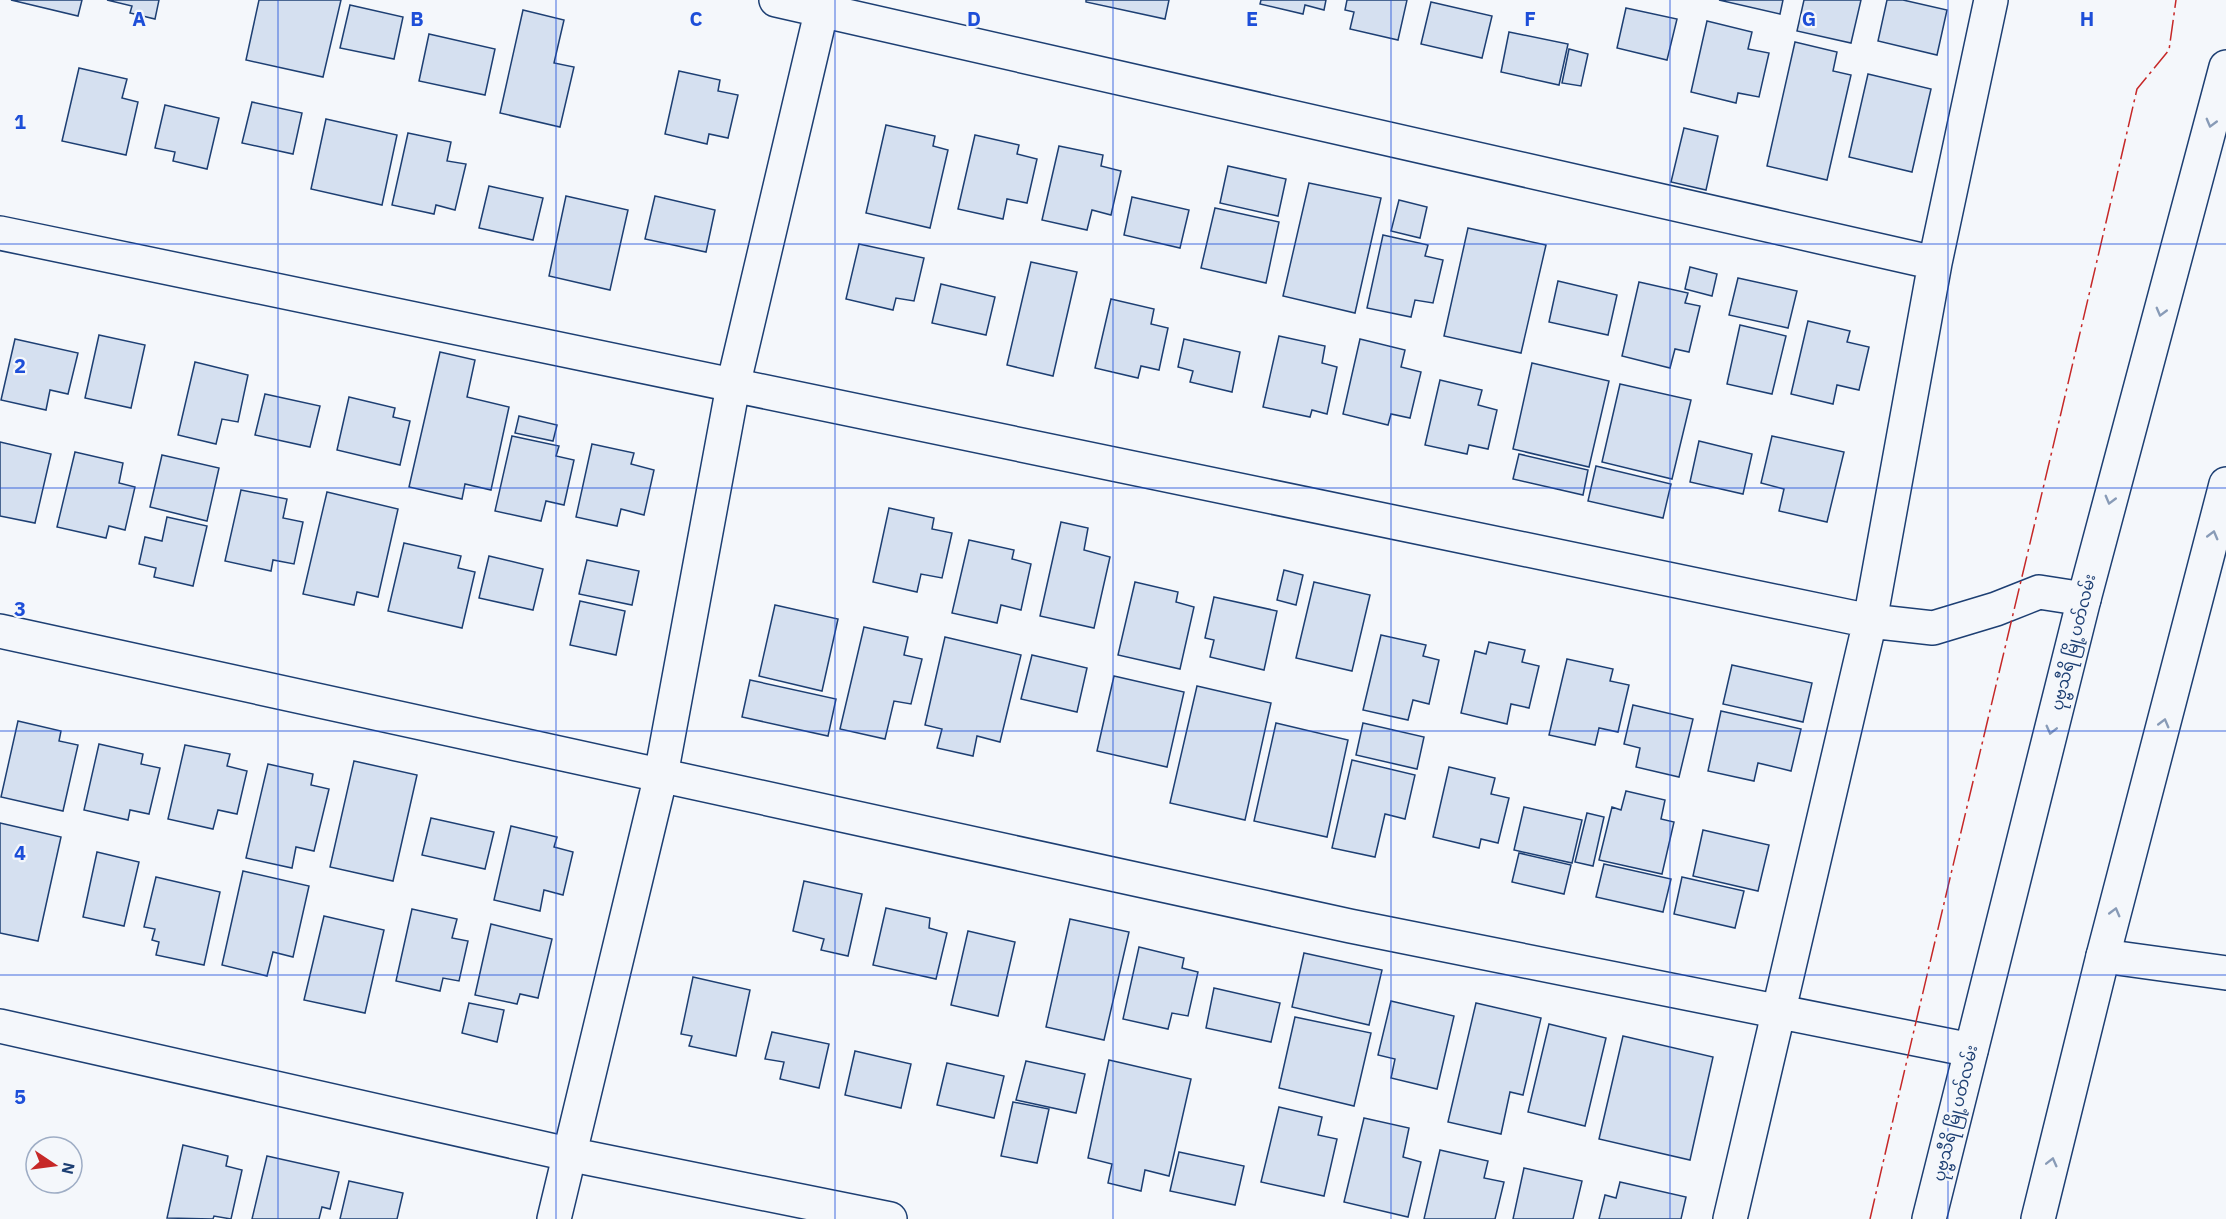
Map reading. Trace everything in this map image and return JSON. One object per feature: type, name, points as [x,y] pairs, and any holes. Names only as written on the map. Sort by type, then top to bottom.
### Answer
[{"type":"street","points":[[776,0],[823,5],[1935,264]]},
{"type":"street","points":[[1730,1219],[1870,621],[1935,264],[1992,0]]},
{"type":"street","points":[[554,1219],[661,776],[733,386],[823,5]]},
{"type":"street","name":"ပုဗ္ဗသီရိ မြို့ပတ်လမ်း","points":[[1929,1219],[2084,599],[2226,67]]},
{"type":"street","points":[[0,233],[1870,621],[1933,628],[1996,609],[2039,592],[2084,599]]},
{"type":"street","points":[[2038,1219],[2103,956],[2226,484]]},
{"type":"street","points":[[0,631],[1350,926],[1971,1050]]},
{"type":"street","points":[[2103,956],[2226,973]]},
{"type":"street","points":[[0,1026],[568,1154],[890,1219]]},
{"type":"building","points":[[11,0],[82,0],[78,16]]},
{"type":"building","points":[[107,0],[159,0],[155,19],[130,13],[132,6]]},
{"type":"building","points":[[259,0],[341,0],[323,77],[246,60]]},
{"type":"building","points":[[1086,0],[1169,0],[1165,19],[1086,2]]},
{"type":"building","points":[[1261,0],[1326,0],[1324,10],[1305,5],[1303,14],[1260,4]]},
{"type":"building","points":[[1347,0],[1407,0],[1398,40],[1350,29],[1354,12],[1345,10]]},
{"type":"building","points":[[1719,0],[1783,0],[1780,14]]},
{"type":"building","points":[[1804,0],[1861,0],[1851,43],[1797,31]]},
{"type":"building","points":[[1887,0],[1903,0],[1947,10],[1937,55],[1878,41]]},
{"type":"building","points":[[1431,2],[1492,16],[1482,58],[1421,44]]},
{"type":"building","points":[[350,5],[403,17],[394,59],[340,48]]},
{"type":"building","points":[[1626,8],[1677,19],[1667,60],[1617,48]]},
{"type":"building","points":[[523,10],[564,20],[554,63],[574,67],[560,127],[500,113]]},
{"type":"building","points":[[1707,21],[1752,32],[1748,49],[1769,53],[1759,97],[1738,93],[1736,103],[1691,92]]},
{"type":"building","points":[[1509,32],[1568,44],[1559,85],[1501,72]]},
{"type":"building","points":[[429,34],[495,49],[485,95],[419,81]]},
{"type":"building","points":[[1795,42],[1837,52],[1833,71],[1851,75],[1827,180],[1767,166]]},
{"type":"building","points":[[1569,49],[1588,54],[1581,86],[1562,83]]},
{"type":"building","points":[[79,68],[127,79],[122,98],[138,102],[126,155],[62,141]]},
{"type":"building","points":[[679,71],[720,80],[718,91],[738,95],[728,138],[709,134],[707,144],[665,134]]},
{"type":"building","points":[[1868,74],[1931,89],[1912,172],[1849,157]]},
{"type":"building","points":[[252,102],[302,113],[293,154],[242,143]]},
{"type":"building","points":[[165,105],[219,118],[207,169],[173,161],[175,152],[155,148]]},
{"type":"building","points":[[326,119],[397,135],[382,205],[311,189]]},
{"type":"building","points":[[886,125],[935,136],[933,146],[948,150],[930,228],[866,213]]},
{"type":"building","points":[[1684,128],[1718,136],[1706,190],[1671,182]]},
{"type":"building","points":[[408,133],[451,142],[447,161],[466,164],[455,210],[436,205],[434,214],[392,205]]},
{"type":"building","points":[[975,135],[1019,145],[1017,154],[1037,159],[1027,203],[1007,199],[1003,219],[958,209]]},
{"type":"building","points":[[1059,146],[1103,155],[1101,166],[1121,171],[1111,215],[1092,210],[1087,230],[1042,220]]},
{"type":"building","points":[[1228,166],[1286,179],[1278,216],[1220,203]]},
{"type":"building","points":[[1309,183],[1381,198],[1355,313],[1283,296]]},
{"type":"building","points":[[489,186],[543,198],[533,240],[479,228]]},
{"type":"building","points":[[566,196],[628,210],[610,290],[549,276]]},
{"type":"building","points":[[655,196],[715,210],[706,252],[645,239]]},
{"type":"building","points":[[1132,197],[1189,210],[1180,248],[1124,235]]},
{"type":"building","points":[[1399,200],[1427,207],[1420,238],[1391,231]]},
{"type":"building","points":[[1215,208],[1279,222],[1266,283],[1201,268]]},
{"type":"building","points":[[1468,228],[1546,245],[1521,353],[1444,336]]},
{"type":"building","points":[[1383,235],[1428,245],[1425,256],[1443,260],[1433,303],[1415,300],[1411,317],[1367,308]]},
{"type":"building","points":[[859,244],[924,258],[914,301],[896,298],[893,310],[846,299]]},
{"type":"building","points":[[1031,262],[1077,272],[1053,376],[1007,365]]},
{"type":"building","points":[[1690,267],[1717,274],[1712,296],[1685,289]]},
{"type":"building","points":[[1738,278],[1797,291],[1788,328],[1729,315]]},
{"type":"building","points":[[1558,281],[1617,295],[1608,335],[1549,322]]},
{"type":"building","points":[[1639,282],[1688,293],[1685,303],[1700,306],[1689,352],[1675,349],[1670,368],[1622,356]]},
{"type":"building","points":[[941,284],[995,297],[986,335],[932,323]]},
{"type":"building","points":[[1111,299],[1154,309],[1151,324],[1168,328],[1159,370],[1141,366],[1138,378],[1095,368]]},
{"type":"building","points":[[1808,321],[1850,331],[1847,342],[1869,347],[1859,390],[1837,385],[1833,404],[1791,394]]},
{"type":"building","points":[[1740,325],[1786,336],[1772,394],[1727,384]]},
{"type":"building","points":[[99,335],[145,345],[131,408],[85,398]]},
{"type":"building","points":[[1279,336],[1325,346],[1322,363],[1337,367],[1327,414],[1312,410],[1310,417],[1263,407]]},
{"type":"building","points":[[15,339],[78,353],[68,394],[50,390],[46,410],[1,400]]},
{"type":"building","points":[[1184,339],[1240,352],[1232,392],[1190,382],[1193,371],[1178,367]]},
{"type":"building","points":[[1360,339],[1405,350],[1401,367],[1421,372],[1410,418],[1391,414],[1388,425],[1343,414]]},
{"type":"building","points":[[440,352],[475,360],[467,397],[509,407],[491,490],[465,484],[462,499],[409,487]]},
{"type":"building","points":[[195,362],[248,375],[238,422],[222,419],[216,444],[178,435]]},
{"type":"building","points":[[1532,363],[1609,381],[1589,467],[1513,449]]},
{"type":"building","points":[[1440,380],[1482,390],[1478,405],[1497,410],[1488,449],[1469,445],[1467,454],[1425,445]]},
{"type":"building","points":[[1620,384],[1691,400],[1672,479],[1602,462]]},
{"type":"building","points":[[265,394],[320,406],[310,447],[255,435]]},
{"type":"building","points":[[349,397],[395,408],[393,417],[410,421],[400,465],[337,450]]},
{"type":"building","points":[[519,416],[557,425],[553,441],[515,433]]},
{"type":"building","points":[[512,436],[559,446],[556,456],[574,460],[564,505],[546,501],[541,521],[495,511]]},
{"type":"building","points":[[1772,436],[1844,452],[1827,522],[1779,511],[1784,489],[1761,483]]},
{"type":"building","points":[[1699,441],[1752,454],[1743,494],[1690,482]]},
{"type":"building","points":[[0,442],[51,454],[35,523],[0,516]]},
{"type":"building","points":[[592,444],[634,453],[631,464],[654,470],[644,515],[621,509],[617,526],[576,517]]},
{"type":"building","points":[[75,452],[123,463],[119,483],[135,487],[125,530],[109,526],[106,538],[57,527]]},
{"type":"building","points":[[1519,454],[1588,470],[1583,495],[1513,479]]},
{"type":"building","points":[[162,455],[219,468],[207,521],[150,507]]},
{"type":"building","points":[[1596,466],[1671,484],[1663,518],[1588,501]]},
{"type":"building","points":[[241,490],[287,499],[283,518],[303,522],[294,564],[273,560],[271,571],[225,561]]},
{"type":"building","points":[[327,492],[398,509],[378,597],[357,592],[354,605],[303,594]]},
{"type":"building","points":[[889,508],[934,518],[932,529],[952,533],[942,578],[921,574],[917,592],[873,582]]},
{"type":"building","points":[[167,517],[207,526],[193,586],[154,577],[156,568],[139,564],[145,537],[162,541]]},
{"type":"building","points":[[1061,522],[1088,528],[1084,550],[1110,557],[1094,628],[1040,616]]},
{"type":"building","points":[[969,540],[1014,550],[1012,559],[1031,564],[1021,610],[1001,605],[997,623],[952,613]]},
{"type":"building","points":[[404,543],[461,556],[458,568],[475,572],[462,628],[388,611]]},
{"type":"building","points":[[489,556],[543,569],[533,610],[479,598]]},
{"type":"building","points":[[587,560],[639,571],[632,605],[579,594]]},
{"type":"building","points":[[1284,570],[1303,575],[1296,605],[1277,600]]},
{"type":"building","points":[[1135,582],[1178,592],[1176,602],[1194,607],[1180,669],[1118,655]]},
{"type":"building","points":[[1314,582],[1370,595],[1352,671],[1296,658]]},
{"type":"building","points":[[1214,597],[1277,611],[1264,670],[1210,657],[1214,640],[1205,638]]},
{"type":"building","points":[[580,601],[625,611],[616,655],[570,645]]},
{"type":"building","points":[[775,605],[838,619],[822,691],[759,676]]},
{"type":"building","points":[[864,627],[908,637],[904,655],[922,659],[911,704],[894,701],[885,739],[840,729]]},
{"type":"building","points":[[1381,635],[1426,645],[1423,656],[1439,660],[1429,704],[1413,700],[1408,720],[1363,710]]},
{"type":"building","points":[[945,637],[1021,655],[1000,742],[977,736],[973,756],[937,748],[942,729],[925,725]]},
{"type":"building","points":[[1489,642],[1525,650],[1522,662],[1539,666],[1529,708],[1511,704],[1507,724],[1461,713],[1475,651],[1486,654]]},
{"type":"building","points":[[1032,655],[1087,668],[1077,712],[1021,699]]},
{"type":"building","points":[[1567,659],[1613,669],[1610,681],[1629,685],[1618,732],[1599,728],[1595,745],[1549,735]]},
{"type":"building","points":[[1732,665],[1812,683],[1803,722],[1723,704]]},
{"type":"building","points":[[1114,676],[1184,692],[1167,767],[1097,751]]},
{"type":"building","points":[[750,680],[836,699],[828,736],[742,717]]},
{"type":"building","points":[[1197,686],[1271,703],[1245,820],[1170,803]]},
{"type":"building","points":[[1633,705],[1693,719],[1679,777],[1636,767],[1640,748],[1624,744]]},
{"type":"building","points":[[1721,711],[1801,729],[1791,771],[1758,763],[1754,781],[1708,771]]},
{"type":"building","points":[[18,721],[61,731],[59,741],[78,745],[63,811],[1,797]]},
{"type":"building","points":[[1276,723],[1348,740],[1327,837],[1254,821]]},
{"type":"building","points":[[1363,723],[1424,737],[1417,769],[1356,755]]},
{"type":"building","points":[[99,744],[143,754],[141,764],[160,768],[149,814],[130,810],[128,820],[84,810]]},
{"type":"building","points":[[185,745],[230,754],[227,766],[247,771],[237,814],[218,810],[213,829],[168,819]]},
{"type":"building","points":[[1352,760],[1415,775],[1405,819],[1385,814],[1375,857],[1332,848]]},
{"type":"building","points":[[354,761],[417,775],[393,881],[330,867]]},
{"type":"building","points":[[268,764],[313,774],[311,785],[329,789],[314,851],[296,847],[292,868],[246,858]]},
{"type":"building","points":[[1449,767],[1495,778],[1491,794],[1509,798],[1498,843],[1481,839],[1479,848],[1433,837]]},
{"type":"building","points":[[1626,791],[1665,800],[1661,819],[1674,822],[1662,874],[1599,860],[1612,807],[1621,810]]},
{"type":"building","points":[[1524,807],[1582,820],[1572,863],[1514,850]]},
{"type":"building","points":[[1587,813],[1604,817],[1593,866],[1575,862]]},
{"type":"building","points":[[431,818],[494,832],[485,869],[422,855]]},
{"type":"building","points":[[0,823],[61,837],[38,941],[0,933]]},
{"type":"building","points":[[511,826],[557,837],[554,847],[573,852],[563,895],[544,890],[540,911],[494,900]]},
{"type":"building","points":[[1703,830],[1769,845],[1758,891],[1693,876]]},
{"type":"building","points":[[97,852],[139,862],[124,926],[83,917]]},
{"type":"building","points":[[1519,853],[1571,865],[1564,894],[1512,882]]},
{"type":"building","points":[[1604,864],[1671,879],[1663,912],[1596,897]]},
{"type":"building","points":[[243,871],[309,886],[293,957],[273,952],[267,976],[222,965]]},
{"type":"building","points":[[156,877],[220,892],[204,965],[156,955],[159,942],[152,940],[155,929],[144,927]]},
{"type":"building","points":[[1682,877],[1744,891],[1735,928],[1674,914]]},
{"type":"building","points":[[804,881],[862,894],[848,956],[821,950],[824,939],[793,931]]},
{"type":"building","points":[[886,908],[930,918],[929,928],[947,933],[936,979],[873,965]]},
{"type":"building","points":[[412,909],[457,919],[452,938],[468,941],[459,981],[443,978],[440,991],[396,981]]},
{"type":"building","points":[[324,916],[384,930],[365,1013],[304,1000]]},
{"type":"building","points":[[1070,919],[1129,932],[1104,1040],[1046,1027]]},
{"type":"building","points":[[491,924],[552,939],[538,998],[520,994],[517,1004],[475,995]]},
{"type":"building","points":[[968,931],[1015,942],[998,1016],[951,1005]]},
{"type":"building","points":[[1139,947],[1184,958],[1182,968],[1198,972],[1188,1016],[1172,1013],[1168,1029],[1123,1019]]},
{"type":"building","points":[[1304,953],[1382,970],[1369,1025],[1292,1007]]},
{"type":"building","points":[[693,977],[750,990],[736,1056],[689,1046],[692,1036],[681,1034]]},
{"type":"building","points":[[1214,988],[1280,1003],[1271,1042],[1206,1028]]},
{"type":"building","points":[[1391,1001],[1454,1016],[1437,1089],[1391,1078],[1395,1059],[1378,1055]]},
{"type":"building","points":[[469,1003],[504,1010],[497,1042],[462,1033]]},
{"type":"building","points":[[1476,1003],[1541,1018],[1523,1095],[1510,1092],[1501,1134],[1448,1122]]},
{"type":"building","points":[[1295,1017],[1371,1033],[1354,1106],[1279,1088]]},
{"type":"building","points":[[1549,1024],[1606,1038],[1585,1126],[1528,1112]]},
{"type":"building","points":[[772,1032],[829,1044],[819,1088],[780,1079],[784,1062],[765,1059]]},
{"type":"building","points":[[1623,1036],[1713,1057],[1690,1160],[1599,1139]]},
{"type":"building","points":[[855,1051],[911,1064],[901,1108],[845,1095]]},
{"type":"building","points":[[1109,1060],[1191,1079],[1169,1176],[1145,1170],[1141,1191],[1108,1183],[1112,1164],[1088,1158]]},
{"type":"building","points":[[1026,1061],[1085,1074],[1076,1113],[1016,1100]]},
{"type":"building","points":[[947,1063],[1004,1076],[994,1118],[937,1105]]},
{"type":"building","points":[[1013,1102],[1049,1109],[1037,1163],[1001,1156]]},
{"type":"building","points":[[1279,1107],[1322,1117],[1318,1135],[1337,1139],[1324,1196],[1261,1182]]},
{"type":"building","points":[[1364,1118],[1409,1128],[1403,1157],[1421,1162],[1408,1217],[1344,1202]]},
{"type":"building","points":[[183,1145],[228,1156],[226,1166],[242,1170],[231,1219],[214,1216],[213,1219],[167,1218]]},
{"type":"building","points":[[1440,1150],[1488,1161],[1484,1178],[1504,1182],[1495,1219],[1424,1219]]},
{"type":"building","points":[[1179,1152],[1244,1166],[1235,1205],[1170,1191]]},
{"type":"building","points":[[267,1156],[339,1172],[330,1209],[322,1207],[319,1219],[252,1219]]},
{"type":"building","points":[[1524,1168],[1582,1181],[1573,1219],[1513,1219]]},
{"type":"building","points":[[349,1181],[403,1193],[397,1219],[340,1219]]},
{"type":"building","points":[[1620,1182],[1686,1197],[1681,1219],[1599,1219],[1605,1195],[1616,1198]]},
{"type":"power","points":[[1870,1219],[2137,89],[2169,50],[2176,0]]}]
